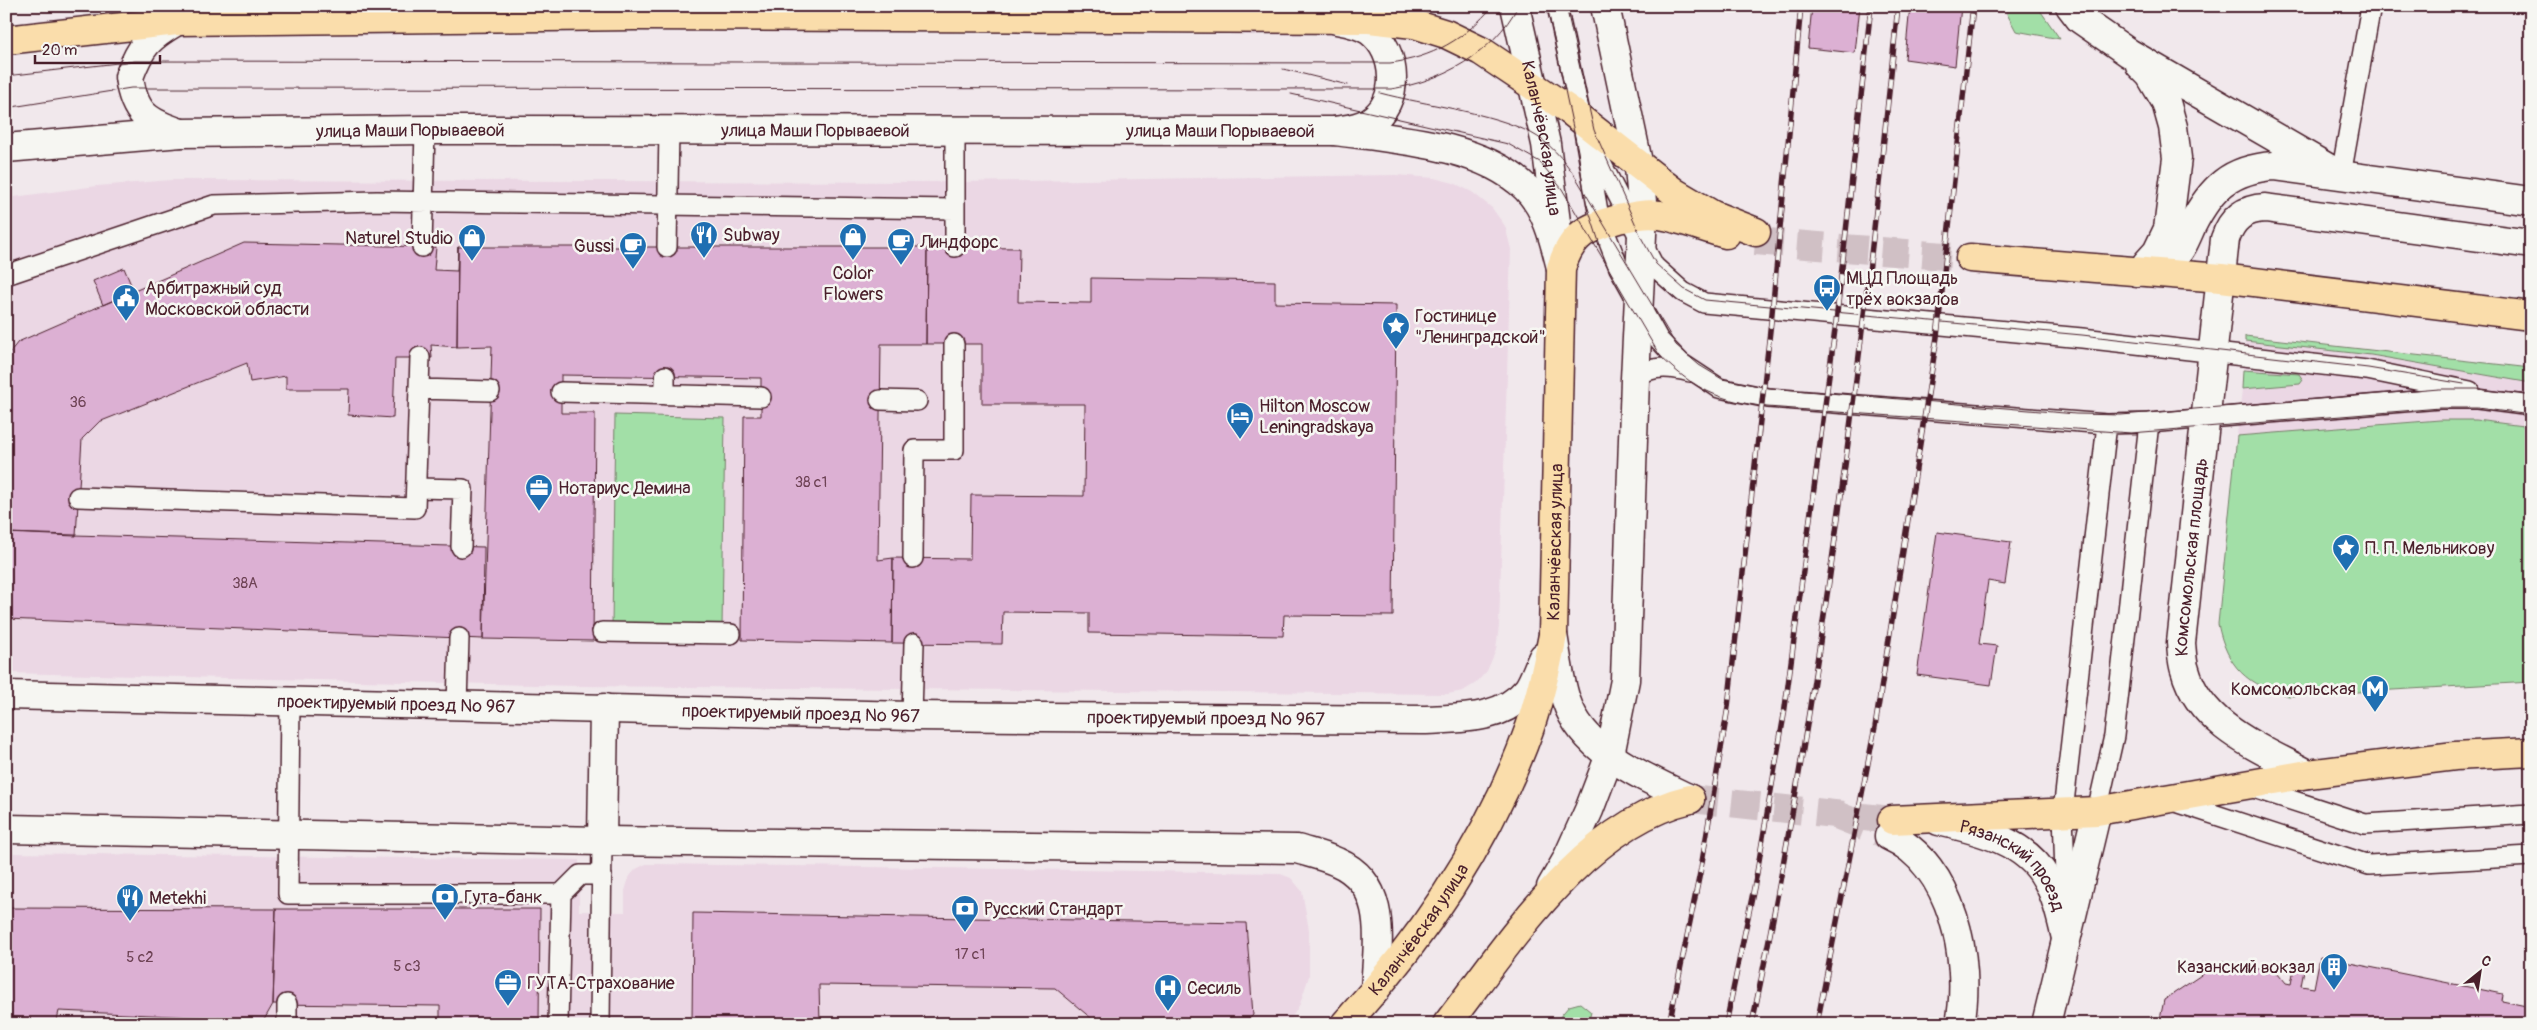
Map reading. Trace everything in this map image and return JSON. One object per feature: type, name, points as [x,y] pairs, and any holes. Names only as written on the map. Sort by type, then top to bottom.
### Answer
[{"type":"main road","points":[[6,40],[177,21],[634,16],[720,12],[1370,19],[1414,24],[1446,34],[1481,51],[1533,86],[1674,192],[1755,236],[1660,215],[1636,215],[1593,226],[1578,236],[1566,254],[1561,268]]},
{"type":"main road","points":[[1970,258],[2221,278],[2531,316]]},
{"type":"main road","name":"Каланчёвская улица","points":[[1345,1024],[1375,991],[1438,903],[1488,824],[1508,783],[1541,692],[1553,635],[1561,268]]},
{"type":"main road","points":[[1890,828],[1933,820],[2063,812],[2097,812],[2308,774],[2455,756],[2531,752]]},
{"type":"main road","points":[[1448,1024],[1546,895],[1590,854],[1644,814],[1667,804],[1690,799]]},
{"type":"street","points":[[1370,19],[1412,6]]},
{"type":"street","name":"Каланчёвская улица","points":[[1514,6],[1547,152],[1561,268]]},
{"type":"street","points":[[1546,895],[1566,861],[1589,810],[1610,755],[1625,680],[1635,380],[1642,244],[1636,215],[1639,167],[1605,6]]},
{"type":"street","points":[[2070,6],[2080,19],[2119,47],[2341,175]]},
{"type":"street","points":[[1335,20],[1359,25],[1370,32],[1386,51],[1392,73],[1390,95],[1380,113],[1369,122],[1355,128],[1335,131]]},
{"type":"street","points":[[177,21],[153,36],[142,48],[129,76],[139,112],[159,125],[181,133]]},
{"type":"street","points":[[2119,47],[2150,75],[2166,102],[2174,127],[2177,158],[2168,229],[2158,252],[2137,272]]},
{"type":"street","name":"улица Маши Порываевой","points":[[6,148],[181,133],[425,130],[1335,131],[1446,149],[1503,172],[1527,189],[1538,206],[1551,229],[1561,268]]},
{"type":"street","points":[[2137,272],[2157,267],[2172,259],[2180,249],[2208,198],[2224,182],[2244,170],[2274,166],[2531,201]]},
{"type":"street","name":"Комсомольская площадь","points":[[2308,774],[2234,733],[2210,715],[2195,695],[2185,670],[2181,643],[2225,239],[2230,226],[2240,214],[2253,209],[2266,208],[2531,244]]},
{"type":"street","points":[[1553,635],[1566,702],[1576,721],[1590,739],[1610,755],[1648,779],[1690,799]]},
{"type":"street","name":"проектируемый проезд № 967","points":[[6,695],[912,716],[1423,720],[1480,717],[1510,706],[1528,688],[1553,635]]},
{"type":"street","points":[[602,841],[604,708]]},
{"type":"street","name":"Рязанский проезд","points":[[2046,1024],[2097,812]]},
{"type":"street","name":"Рязанский проезд","points":[[1933,820],[1968,828],[2002,841],[2029,856],[2046,878],[2056,900],[2066,938]]},
{"type":"street","points":[[1890,828],[1927,864],[1944,893],[1956,931],[1961,960],[1960,1022]]},
{"type":"street","points":[[6,829],[602,841],[1296,849],[1338,862],[1364,882],[1375,903],[1378,938],[1375,991]]},
{"type":"lane","points":[[1557,6],[1601,224],[1619,268],[1668,352],[1694,374],[1719,388],[1768,398],[2107,424],[2149,423],[2206,416],[2440,399],[2477,399],[2531,405]]},
{"type":"lane","points":[[2341,175],[2371,6]]},
{"type":"lane","points":[[1582,123],[1636,215]]},
{"type":"lane","points":[[422,247],[425,130]]},
{"type":"lane","points":[[667,247],[669,130]]},
{"type":"lane","points":[[955,131],[955,247]]},
{"type":"lane","points":[[6,275],[214,205],[423,202],[955,209]]},
{"type":"lane","points":[[1642,244],[1654,266],[1664,276],[1683,292],[1704,303],[2082,338],[2367,370],[2531,405]]},
{"type":"lane","points":[[913,558],[914,450],[954,450],[954,344]]},
{"type":"lane","points":[[78,497],[415,508],[420,356]]},
{"type":"lane","points":[[1635,380],[1640,374],[1656,368],[1672,368],[1694,374]]},
{"type":"lane","points":[[561,392],[665,386],[761,397]]},
{"type":"lane","points":[[419,389],[490,391]]},
{"type":"lane","points":[[880,400],[917,401]]},
{"type":"lane","points":[[2097,812],[2114,736],[2149,423]]},
{"type":"lane","points":[[2066,938],[2063,812],[2107,424]]},
{"type":"lane","points":[[416,488],[463,489],[461,547]]},
{"type":"lane","points":[[602,632],[731,634]]},
{"type":"lane","points":[[457,705],[459,638]]},
{"type":"lane","points":[[912,716],[914,643]]},
{"type":"lane","points":[[290,701],[287,834],[288,902],[562,894]]},
{"type":"lane","points":[[2246,786],[2365,824],[2531,814]]},
{"type":"lane","points":[[2170,800],[2369,866],[2531,856]]},
{"type":"lane","points":[[600,1024],[602,841]]},
{"type":"lane","points":[[558,1024],[562,894],[580,875],[602,875]]},
{"type":"lane","points":[[287,1004],[287,1024]]},
{"type":"shaded area","points":[[1396,175],[1434,178],[1454,183],[1472,192],[1492,208],[1505,226],[1511,249],[1499,626],[1496,650],[1487,671],[1476,683],[1463,691],[1448,694],[577,686],[6,673],[6,198],[97,186],[171,180],[955,182]]},
{"type":"shaded area","points":[[2245,341],[2371,355],[2531,383],[2531,427],[2476,420],[2440,420],[2237,436],[2242,389],[2300,384],[2299,374],[2243,370]]},
{"type":"shaded area","points":[[6,853],[579,860],[579,911],[625,912],[625,891],[629,877],[636,869],[646,864],[1278,873],[1291,878],[1302,891],[1309,930],[1309,976],[1300,1004],[1288,1024],[6,1024]]},
{"type":"green space","points":[[2008,6],[2037,6],[2060,39],[2016,31],[2007,14]]},
{"type":"green space","points":[[2245,336],[2531,368],[2531,383],[2371,355],[2245,341]]},
{"type":"green space","points":[[2243,370],[2299,374],[2303,380],[2300,384],[2242,389]]},
{"type":"green space","points":[[615,415],[725,418],[722,628],[612,626]]},
{"type":"green space","points":[[2440,420],[2476,420],[2531,427],[2531,682],[2289,696],[2261,687],[2250,680],[2233,663],[2222,639],[2218,624],[2237,436]]},
{"type":"green space","points":[[1580,1003],[1591,1012],[1588,1024],[1554,1024],[1569,1006]]},
{"type":"building","points":[[1812,6],[1860,6],[1855,53],[1808,48]]},
{"type":"building","points":[[1910,6],[1961,6],[1955,66],[1905,59]]},
{"type":"building","points":[[244,243],[436,247],[434,270],[457,271],[458,247],[457,347],[431,345],[432,358],[395,358],[393,418],[348,415],[349,389],[286,389],[286,376],[250,382],[247,363],[99,422],[82,439],[76,536],[6,533],[6,357],[18,342]]},
{"type":"building","points":[[458,247],[927,247],[926,344],[881,344],[878,560],[893,558],[892,643],[742,640],[744,416],[761,416],[761,378],[561,375],[561,413],[595,413],[593,641],[483,639],[492,346],[457,347]]},
{"type":"building","name":"Hilton Moscow Leningradskaya","points":[[927,247],[1019,248],[1018,302],[1091,303],[1091,278],[1275,281],[1275,303],[1396,305],[1393,616],[1284,615],[1283,636],[1089,633],[1089,613],[1003,612],[1002,644],[892,643],[893,558],[970,559],[971,495],[1084,496],[1085,404],[982,404],[982,344],[926,344]]},
{"type":"building","points":[[124,268],[134,292],[103,305],[93,281]]},
{"type":"building","points":[[1937,532],[2011,542],[2005,584],[1988,581],[1979,644],[1997,646],[1991,685],[1917,675]]},
{"type":"building","points":[[6,533],[484,547],[483,639],[6,619]]},
{"type":"building","points":[[6,908],[276,909],[273,1004],[264,1020],[59,1011],[56,1024],[6,1024]]},
{"type":"building","points":[[276,909],[540,909],[539,1024],[440,1024],[440,1006],[273,1004]]},
{"type":"building","points":[[693,913],[1246,923],[1253,1015],[1245,1024],[1098,1024],[1055,988],[819,985],[820,1024],[692,1024]]},
{"type":"building","name":"Казанский вокзал","points":[[2320,957],[2503,994],[2502,1001],[2531,1007],[2531,1024],[2159,1024],[2164,1000],[2222,961],[2278,973],[2286,983],[2291,984],[2294,968],[2304,970],[2301,986],[2314,988]]},
{"type":"tunnel","points":[[1755,241],[1970,258]]},
{"type":"tunnel","points":[[1690,799],[1892,820]]},
{"type":"tunnel","points":[[1839,816],[1889,836]]},
{"type":"tram line","points":[[6,76],[135,61],[1390,63],[1420,57],[1447,45],[1471,28],[1493,6]]},
{"type":"tram line","points":[[6,108],[131,88],[1391,89],[1429,79],[1447,72],[1464,62],[1495,38],[1518,6]]},
{"type":"tram line","points":[[1547,6],[1578,151],[1583,185]]},
{"type":"tram line","points":[[1566,6],[1594,130],[1642,239],[1656,264],[1684,289],[1705,300],[2082,335],[2368,368],[2464,384]]},
{"type":"tram line","points":[[1283,69],[1348,85]]},
{"type":"tram line","points":[[1380,93],[1478,114],[1497,120],[1531,133],[1550,147],[1575,176],[1676,345],[1699,365],[1722,379],[1770,388],[2076,414],[2121,415],[2439,389],[2477,389],[2523,394]]},
{"type":"tram line","points":[[1291,94],[1508,144],[1540,162],[1562,189],[1660,356],[1697,386],[1735,401],[1767,407],[2131,433],[2440,408],[2477,408],[2531,415]]},
{"type":"tram line","points":[[1587,205],[1600,245]]},
{"type":"railway","points":[[1669,1024],[1701,868],[1728,707],[1772,313],[1801,6]]},
{"type":"railway","points":[[1726,1024],[1756,878],[1784,715],[1836,322],[1871,6]]},
{"type":"railway","points":[[1752,1024],[1777,898],[1820,644],[1855,389],[1898,6]]},
{"type":"railway","points":[[1817,1024],[1875,727],[1937,337],[1973,6]]},
{"type":"place","name":"Subway","points":[[704,259]]},
{"type":"place","name":"Color Flowers","points":[[853,261]]},
{"type":"place","name":"Naturel Studio","points":[[472,262]]},
{"type":"place","name":"Линдфорс","points":[[901,266]]},
{"type":"place","name":"Gussi","points":[[633,270]]},
{"type":"place","name":"МЦД Площадь трёх вокзалов","points":[[1827,312]]},
{"type":"place","name":"Арбитражный суд Московской области","points":[[126,322]]},
{"type":"place","name":"Гостинице \"Ленинградской\"","points":[[1396,350]]},
{"type":"place","name":"Hilton Moscow Leningradskaya","points":[[1240,440]]},
{"type":"place","name":"Нотариус Демина","points":[[539,512]]},
{"type":"place","name":"П. П. Мельникову","points":[[2346,572]]},
{"type":"place","name":"Комсомольская","points":[[2375,713]]},
{"type":"place","name":"Гута-банк","points":[[445,921]]},
{"type":"place","name":"Metekhi","points":[[130,922]]},
{"type":"place","name":"Русский Стандарт","points":[[965,933]]},
{"type":"place","name":"Казанский вокзал","points":[[2334,991]]},
{"type":"place","name":"ГУТА-Страхование","points":[[508,1007]]},
{"type":"place","name":"Сесиль","points":[[1168,1012]]}]
